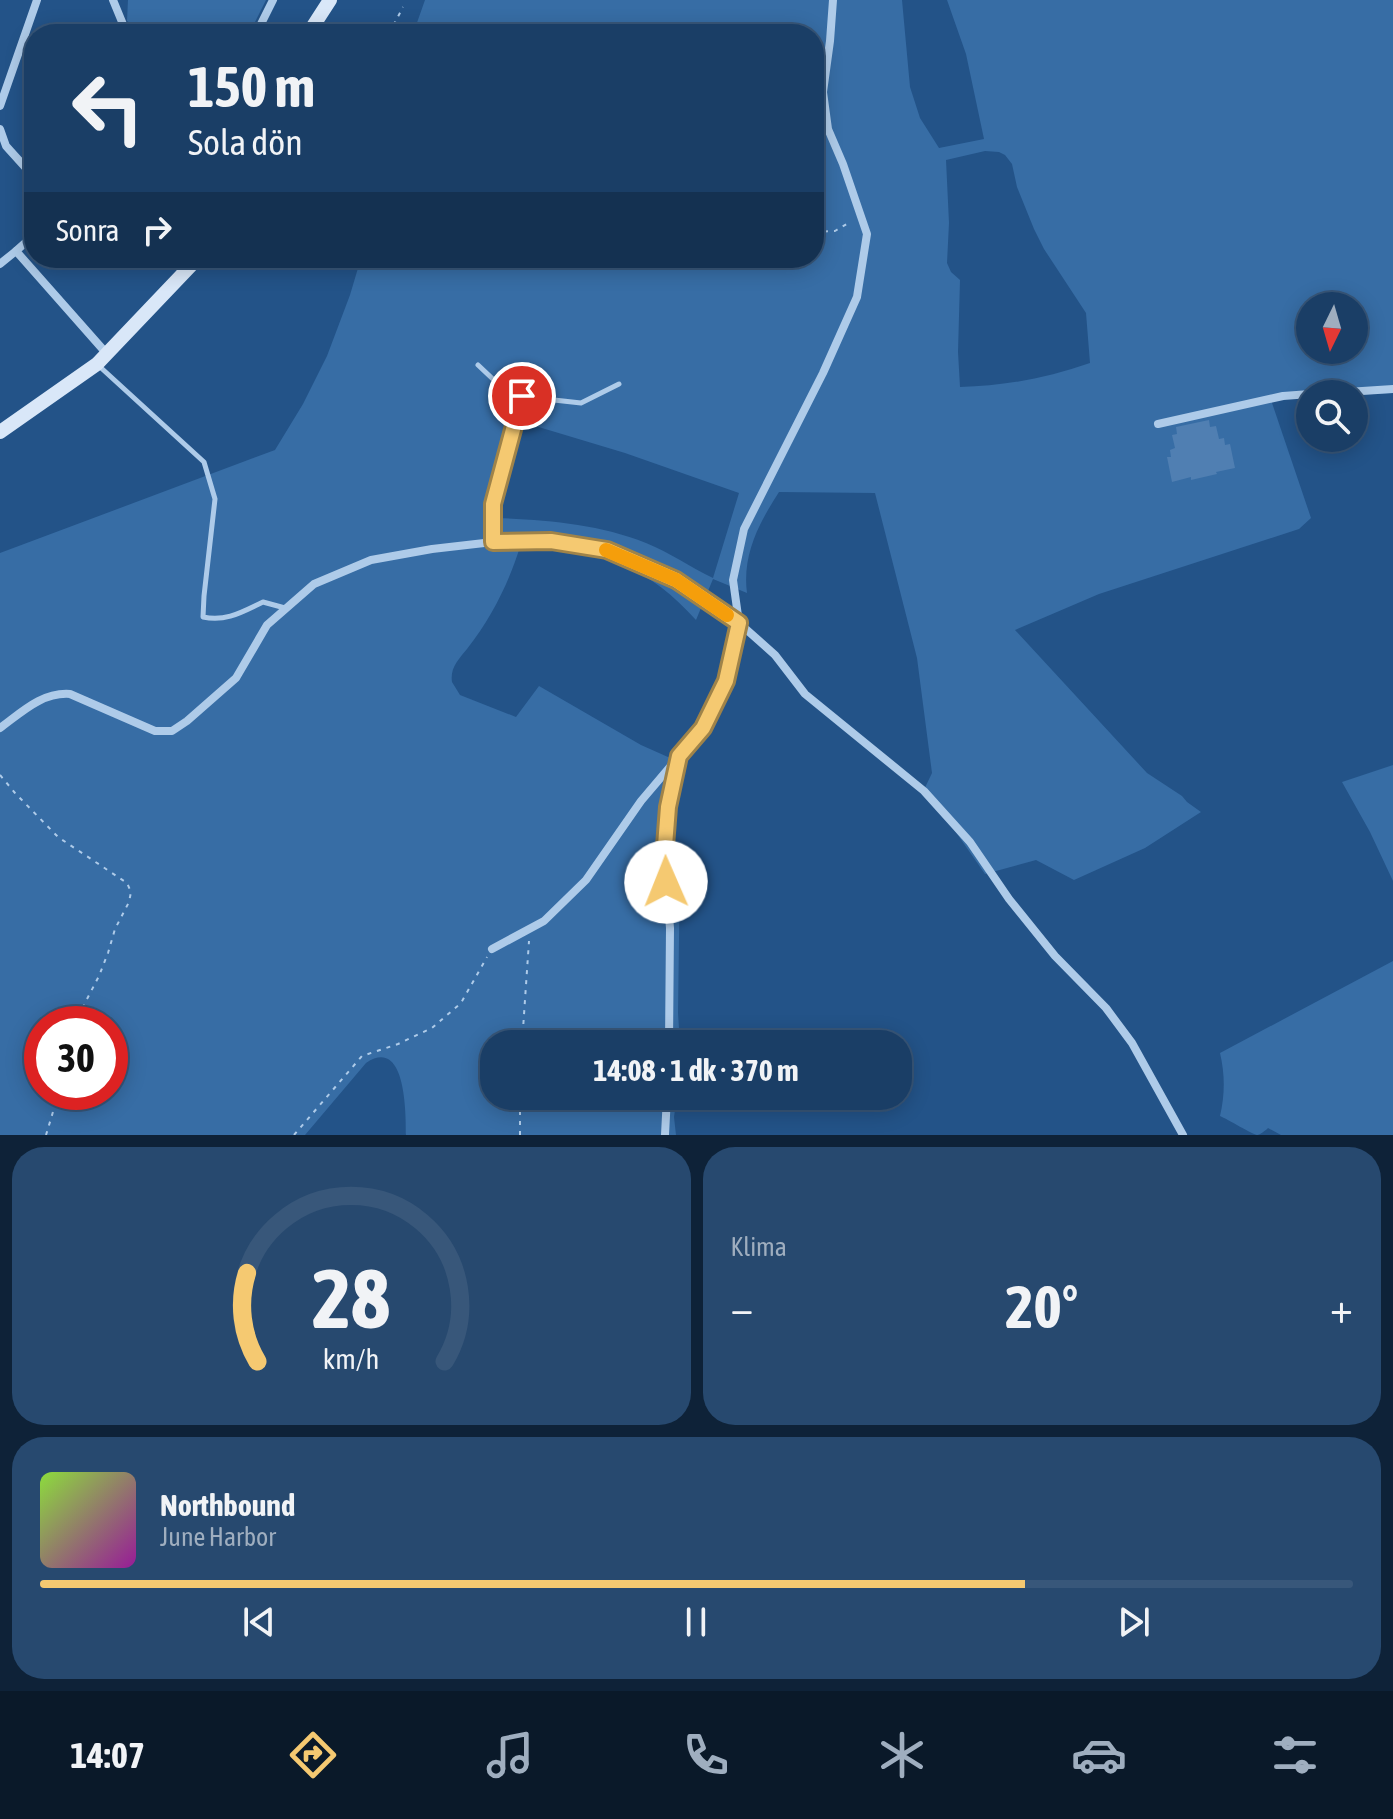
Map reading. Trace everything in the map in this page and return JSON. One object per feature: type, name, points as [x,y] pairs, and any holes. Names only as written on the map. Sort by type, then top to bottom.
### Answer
[{"type":"street","points":[[28,24],[37,0]]},
{"type":"street","points":[[113,0],[123,24]]},
{"type":"street","points":[[261,24],[273,0]]},
{"type":"street","points":[[314,24],[330,0]]},
{"type":"street","points":[[824,85],[833,0]]},
{"type":"street","points":[[0,106],[23,39]]},
{"type":"street","points":[[492,949],[544,921],[586,880],[641,801],[703,728],[726,681],[739,623],[733,580],[744,529],[823,373],[857,297],[867,234],[828,129],[824,99]]},
{"type":"street","points":[[0,129],[6,146],[24,166]]},
{"type":"street","points":[[0,264],[24,244]]},
{"type":"street","points":[[16,251],[24,261]]},
{"type":"street","points":[[30,268],[102,359]]},
{"type":"street","points":[[0,432],[102,359],[188,268]]},
{"type":"street","points":[[1368,391],[1393,389]]},
{"type":"street","points":[[1158,424],[1296,395]]},
{"type":"street","points":[[0,728],[46,696],[58,693],[70,694],[155,731],[172,731],[236,678],[267,625],[286,608],[314,584],[371,560],[493,542],[551,541],[607,550],[676,580],[739,623],[775,655],[805,694],[924,791],[970,842],[1009,899],[1055,956],[1106,1008],[1132,1043],[1183,1135]]},
{"type":"street","points":[[669,1030],[670,928],[664,859],[668,807],[679,756]]},
{"type":"street","points":[[665,1135],[666,1110]]},
{"type":"lane","points":[[102,359],[204,462],[215,499],[203,617],[216,620],[263,602],[286,608]]},
{"type":"lane","points":[[478,365],[496,382],[522,396],[581,403],[619,384]]},
{"type":"lane","points":[[493,542],[493,504],[522,396]]},
{"type":"path","points":[[394,24],[403,7]]},
{"type":"path","points":[[824,232],[835,231],[849,224],[860,213]]},
{"type":"path","points":[[0,775],[58,837],[117,875],[130,887],[131,897],[84,1006]]},
{"type":"path","points":[[523,1030],[530,928]]},
{"type":"path","points":[[294,1135],[362,1056],[432,1028],[461,1003],[492,949]]},
{"type":"path","points":[[46,1135],[54,1110]]},
{"type":"path","points":[[520,1110],[520,1135]]},
{"type":"shaded area","points":[[128,0],[266,0],[254,24],[132,24],[127,21]]},
{"type":"shaded area","points":[[425,0],[902,0],[910,87],[920,118],[939,148],[984,139],[966,54],[947,0],[1393,0],[1393,393],[1368,394],[1368,380],[1296,380],[1296,396],[1271,400],[1311,518],[1299,529],[1099,594],[1015,630],[1147,773],[1201,812],[1145,848],[1074,880],[1036,860],[985,874],[953,828],[922,794],[932,773],[917,658],[875,493],[779,492],[754,540],[747,566],[747,593],[713,579],[696,620],[658,585],[617,562],[571,549],[520,547],[491,613],[455,664],[452,682],[460,695],[516,717],[539,686],[641,745],[686,765],[676,807],[672,856],[680,866],[679,1030],[480,1030],[480,1110],[675,1110],[676,1135],[406,1135],[401,1081],[389,1060],[379,1057],[366,1063],[305,1135],[0,1135],[0,553],[275,450],[327,356],[358,268],[824,268],[824,24],[417,24]],"holes":[[[985,151],[999,152],[1012,164],[1017,187],[1044,249],[1086,313],[1090,363],[1026,380],[960,387],[960,280],[947,263],[946,160]],[[522,422],[625,453],[739,493],[713,578],[655,547],[610,531],[553,522],[497,518]]]},
{"type":"shaded area","points":[[1393,765],[1393,881],[1342,782]]},
{"type":"shaded area","points":[[1393,961],[1393,1135],[1281,1135],[1268,1128],[1257,1135],[1220,1116],[1224,1084],[1220,1053]]},
{"type":"building","points":[[1209,420],[1210,427],[1216,426],[1219,439],[1224,438],[1225,445],[1230,444],[1235,468],[1172,482],[1167,457],[1171,457],[1170,450],[1175,448],[1172,435],[1177,434],[1176,427]]},
{"type":"slow traffic","points":[[606,550],[676,580],[727,615]]},
{"type":"route","points":[[522,396],[493,504],[493,542],[551,541],[607,550],[676,580],[739,623],[726,681],[703,728],[679,756],[668,807],[664,859],[666,882]]}]
